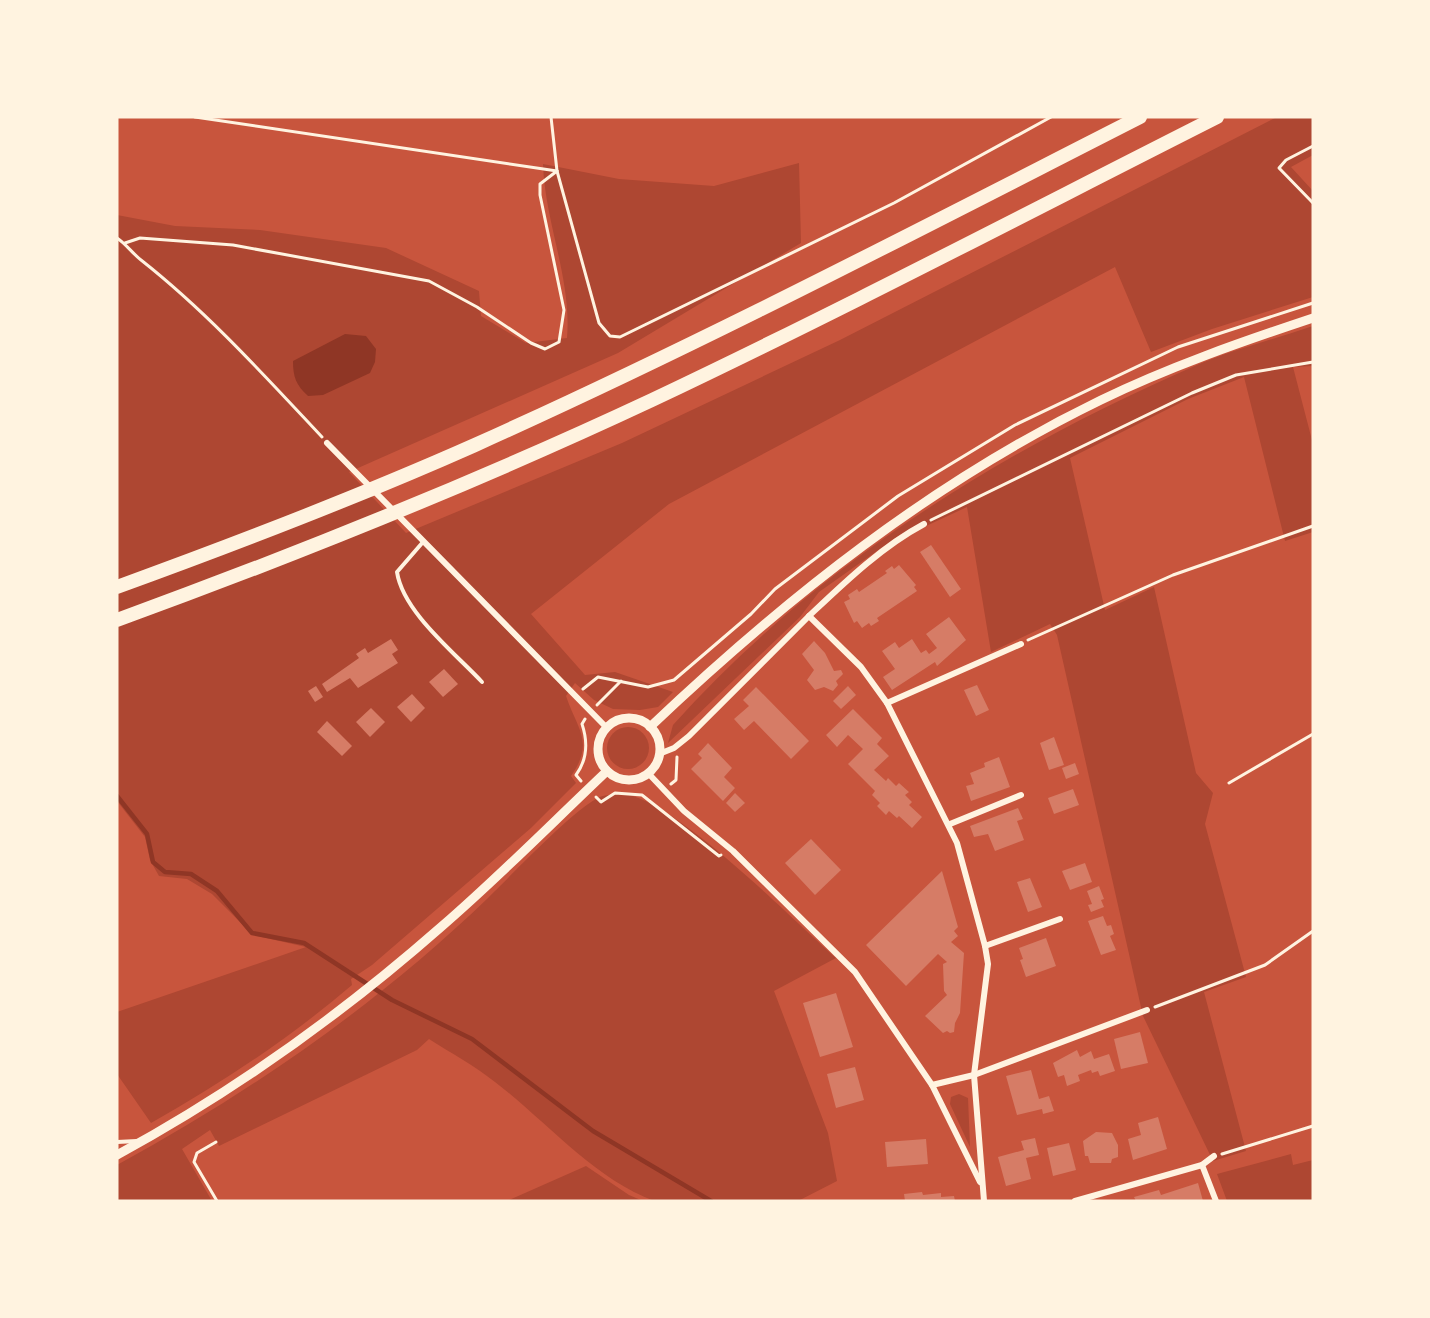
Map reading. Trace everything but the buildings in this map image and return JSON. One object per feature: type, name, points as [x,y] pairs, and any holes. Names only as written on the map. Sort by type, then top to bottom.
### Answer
[{"type":"highway","points":[[117,586],[227,547],[399,478],[706,337],[1140,117]]},
{"type":"highway","points":[[117,620],[237,576],[410,506],[651,400],[1217,117]]},
{"type":"street","points":[[650,727],[788,602],[855,550],[1034,435],[1103,399],[1190,362],[1313,318]]},
{"type":"street","points":[[327,443],[606,727]]},
{"type":"street","points":[[659,754],[674,748],[848,579],[906,533],[924,524]]},
{"type":"street","points":[[808,616],[861,667],[888,703],[950,824],[986,946],[987,984],[974,1075],[984,1201]]},
{"type":"street","points":[[888,703],[1021,644]]},
{"type":"street","points":[[630,717],[650,727],[660,744],[659,754],[648,773],[640,777],[623,779],[607,771],[598,753],[598,742],[606,727],[619,719],[630,717]]},
{"type":"street","points":[[117,1155],[243,1079],[343,1007],[405,958],[542,836],[607,771]]},
{"type":"street","points":[[648,773],[684,811],[733,850],[855,972],[932,1085],[981,1185]]},
{"type":"street","points":[[950,824],[1021,795]]},
{"type":"street","points":[[986,946],[1060,919]]},
{"type":"street","points":[[932,1085],[974,1075],[1147,1010]]},
{"type":"street","points":[[1075,1201],[1202,1165],[1214,1156]]},
{"type":"street","points":[[1202,1165],[1216,1201]]},
{"type":"lane","points":[[423,542],[398,572],[399,583],[413,609],[482,682]]},
{"type":"lane","points":[[117,1142],[143,1140]]},
{"type":"path","points":[[195,117],[558,171]]},
{"type":"path","points":[[551,117],[558,171],[599,324],[610,336],[620,337],[894,203],[1051,117]]},
{"type":"path","points":[[1313,146],[1286,160],[1279,168],[1313,203]]},
{"type":"path","points":[[125,243],[140,238],[233,245],[429,281],[477,307],[531,343],[545,349],[559,342],[564,323],[564,310],[540,195],[540,184],[558,171]]},
{"type":"path","points":[[117,238],[125,243],[138,258],[168,279],[250,359],[327,443]]},
{"type":"path","points":[[924,524],[1192,393],[1236,375],[1313,362]]},
{"type":"path","points":[[1021,644],[1114,599],[1173,575],[1313,526]]},
{"type":"path","points":[[575,696],[598,677],[621,681],[582,724],[586,752],[582,767],[576,775],[601,802],[615,793],[642,795],[719,856],[733,850]]},
{"type":"path","points":[[1229,783],[1313,734]]},
{"type":"path","points":[[651,800],[676,780],[674,748]]},
{"type":"path","points":[[1147,1010],[1264,965],[1313,931]]},
{"type":"path","points":[[1214,1156],[1313,1126]]},
{"type":"path","points":[[216,1142],[197,1153],[194,1162],[218,1201]]},
{"type":"shaded area","points":[[1277,117],[1313,117],[1313,155],[1291,167],[1313,191],[1313,297],[1212,329],[1151,352],[1115,267],[669,504],[531,614],[585,675],[615,672],[673,692],[658,707],[640,710],[613,709],[594,700],[575,683],[566,696],[579,727],[583,744],[582,754],[571,776],[576,783],[531,828],[372,965],[351,979],[352,985],[328,1005],[255,1059],[151,1123],[117,1074],[117,1012],[306,947],[253,935],[212,894],[187,879],[159,876],[150,860],[145,837],[117,801],[117,215],[175,226],[260,230],[386,248],[479,291],[481,316],[526,343],[567,338],[566,295],[548,208],[543,164],[619,179],[714,186],[799,163],[801,243],[618,353],[349,472],[406,533],[622,443],[840,340]]},
{"type":"shaded area","points":[[1313,326],[1313,366],[1293,367],[1313,444],[1313,532],[1285,541],[1244,377],[1188,399],[1070,458],[1105,610],[1154,587],[1196,773],[1213,793],[1205,824],[1246,977],[1204,992],[1246,1151],[1213,1161],[1143,1016],[1057,635],[1050,624],[991,652],[967,507],[924,527],[901,534],[819,592],[800,617],[668,743],[673,725],[729,667],[788,613],[850,563],[915,517],[983,474],[1124,398],[1211,359]]},
{"type":"shaded area","points":[[345,334],[366,336],[376,349],[375,362],[370,373],[323,395],[308,396],[296,380],[293,361]]},
{"type":"shaded area","points":[[628,727],[643,733],[649,748],[643,763],[628,769],[613,763],[607,748],[613,733]]},
{"type":"shaded area","points":[[625,794],[647,802],[674,818],[703,840],[764,891],[836,958],[774,991],[828,1133],[837,1181],[798,1201],[654,1201],[632,1191],[590,1164],[495,1082],[429,1039],[417,1050],[219,1146],[210,1130],[182,1149],[212,1201],[117,1201],[117,1165],[216,1107],[312,1044],[358,1010],[446,937],[578,812],[603,796]]},
{"type":"shaded area","points":[[959,1094],[968,1098],[970,1147],[950,1104],[951,1097]]},
{"type":"shaded area","points":[[1291,1154],[1293,1165],[1313,1160],[1313,1201],[1227,1201],[1217,1174]]},
{"type":"shaded area","points":[[586,1166],[629,1195],[643,1201],[507,1201]]},
{"type":"waterway","points":[[117,796],[147,834],[153,862],[165,872],[191,874],[217,891],[252,933],[304,943],[392,1000],[472,1039],[593,1131],[711,1201]]}]
